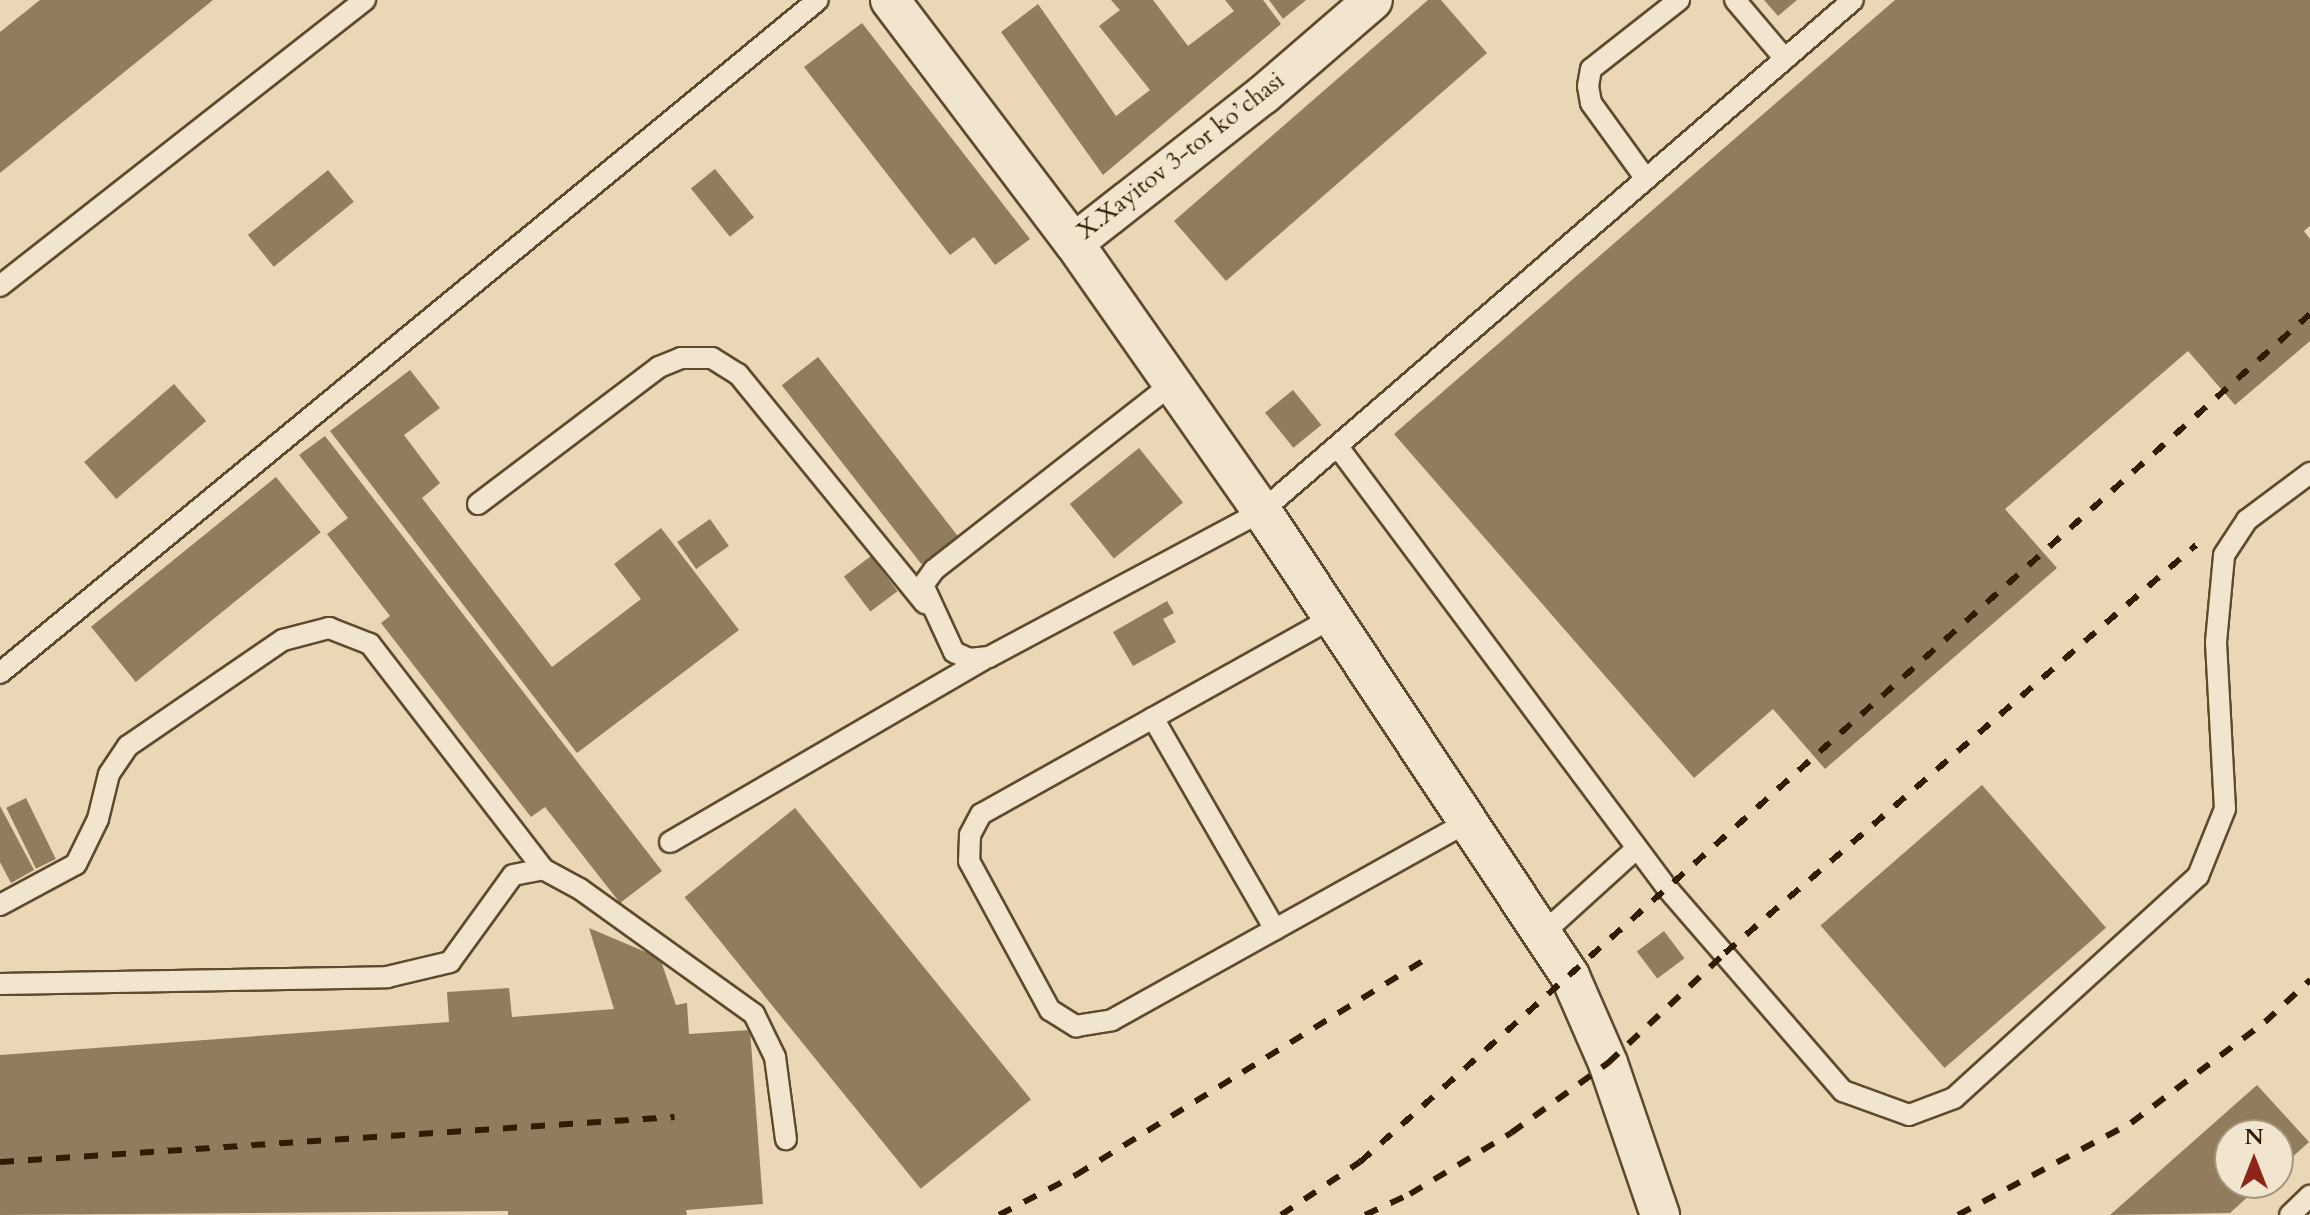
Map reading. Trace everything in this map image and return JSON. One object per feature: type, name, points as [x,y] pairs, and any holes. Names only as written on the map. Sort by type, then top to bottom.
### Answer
[{"type":"street","name":"X.Xayitov 3-tor koʼchasi","points":[[890,0],[1074,243],[1263,95],[1373,0]]},
{"type":"street","points":[[1074,243],[1262,511],[1570,976],[1608,1063],[1660,1215]]},
{"type":"lane","points":[[0,286],[365,0]]},
{"type":"lane","points":[[0,673],[818,0]]},
{"type":"lane","points":[[1646,179],[1591,103],[1588,86],[1591,69],[1679,0]]},
{"type":"lane","points":[[1735,0],[1785,59]]},
{"type":"lane","points":[[670,842],[989,657],[1262,511],[1853,0]]},
{"type":"lane","points":[[478,504],[659,367],[681,358],[712,358],[738,374],[931,610],[954,652],[969,659],[989,657]]},
{"type":"lane","points":[[931,610],[923,585],[934,570],[1172,384]]},
{"type":"lane","points":[[1338,447],[1635,850],[1843,1091],[1909,1115],[1954,1098],[2198,876],[2225,809],[2216,642],[2224,555],[2247,520],[2310,473]]},
{"type":"lane","points":[[1332,618],[981,814],[970,835],[969,861],[1050,1010],[1076,1026],[1112,1020],[1468,822]]},
{"type":"lane","points":[[0,905],[76,864],[98,819],[109,774],[128,746],[283,640],[329,628],[370,644],[543,869],[580,889],[754,1014],[775,1057],[786,1139]]},
{"type":"lane","points":[[1153,718],[1275,929]]},
{"type":"lane","points":[[1542,934],[1635,850]]},
{"type":"lane","points":[[0,984],[387,977],[450,962],[513,875],[543,869]]},
{"type":"lane","points":[[2290,1215],[2310,1196]]},
{"type":"building","points":[[40,0],[213,0],[0,173],[0,32]]},
{"type":"building","points":[[1111,0],[1153,0],[1188,46],[1234,11],[1225,0],[1263,0],[1281,24],[1103,175],[1001,32],[1038,4],[1116,116],[1150,90],[1099,26],[1120,10]]},
{"type":"building","points":[[1269,0],[1306,0],[1283,19]]},
{"type":"building","points":[[1428,0],[1441,0],[1487,53],[1226,281],[1174,221]]},
{"type":"building","points":[[1764,0],[1797,0],[1778,16]]},
{"type":"building","points":[[1895,0],[2310,0],[2310,226],[2304,231],[2310,239],[2310,341],[2235,405],[2188,351],[2005,509],[2057,568],[1825,769],[1773,709],[1694,778],[1394,434]]},
{"type":"building","points":[[862,23],[1030,239],[995,265],[974,237],[950,255],[804,67]]},
{"type":"building","points":[[715,169],[754,217],[730,237],[691,189]]},
{"type":"building","points":[[328,170],[354,202],[274,267],[248,235]]},
{"type":"building","points":[[818,357],[958,536],[922,564],[782,385]]},
{"type":"building","points":[[410,370],[440,408],[404,435],[440,483],[422,498],[552,667],[641,599],[614,564],[661,528],[739,630],[577,753],[330,431]]},
{"type":"building","points":[[174,384],[206,421],[116,499],[84,462]]},
{"type":"building","points":[[1293,390],[1321,425],[1293,448],[1265,413]]},
{"type":"building","points":[[325,436],[662,871],[620,903],[545,807],[531,817],[381,623],[390,616],[327,534],[348,518],[299,455]]},
{"type":"building","points":[[1139,448],[1183,502],[1114,558],[1070,504]]},
{"type":"building","points":[[276,477],[321,532],[136,682],[91,627]]},
{"type":"building","points":[[710,519],[729,546],[696,569],[677,542]]},
{"type":"building","points":[[871,556],[897,591],[870,612],[844,576]]},
{"type":"building","points":[[1167,601],[1174,613],[1163,619],[1176,642],[1133,666],[1113,632]]},
{"type":"building","points":[[1982,785],[2106,928],[1944,1068],[1820,925]]},
{"type":"building","points":[[26,798],[56,859],[36,869],[6,808]]},
{"type":"building","points":[[0,806],[34,870],[11,883],[0,862]]},
{"type":"building","points":[[795,808],[1031,1099],[921,1189],[685,897]]},
{"type":"building","points":[[589,928],[660,958],[676,1005],[687,1003],[689,1034],[750,1030],[763,1204],[686,1210],[687,1215],[508,1215],[508,1211],[0,1215],[0,1055],[449,1022],[447,992],[509,988],[512,1017],[614,1009]]},
{"type":"building","points":[[1664,931],[1684,958],[1657,979],[1637,951]]},
{"type":"building","points":[[2257,1085],[2288,1119],[2219,1119]]},
{"type":"building","points":[[2214,1123],[2214,1199],[2245,1199],[2230,1213],[2110,1215]]},
{"type":"building","points":[[2294,1126],[2309,1142],[2294,1156]]},
{"type":"railway","points":[[1281,1215],[1360,1162],[2310,314]]},
{"type":"railway","points":[[1365,1215],[1410,1194],[1511,1133],[1608,1063],[1725,953],[2196,545]]},
{"type":"railway","points":[[999,1215],[1076,1175],[1428,958]]},
{"type":"railway","points":[[1958,1215],[2131,1123],[2265,1022],[2310,980]]},
{"type":"railway","points":[[0,1162],[674,1117]]}]
